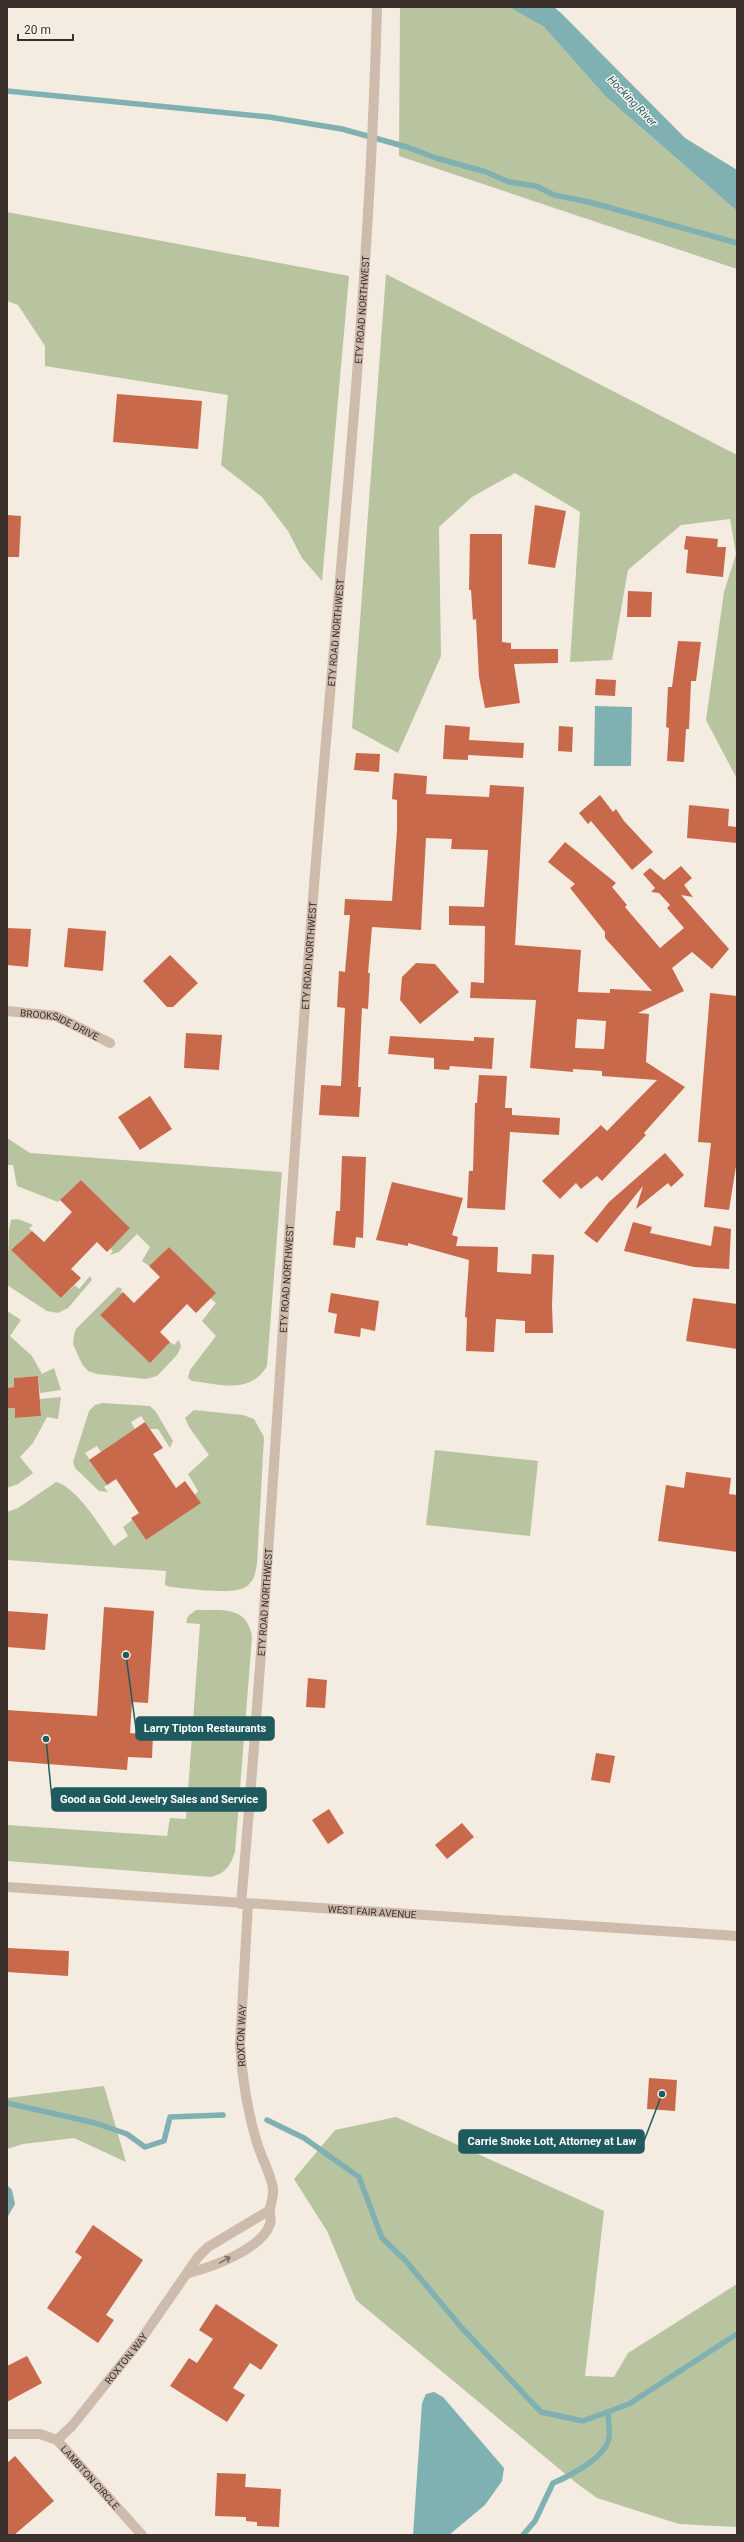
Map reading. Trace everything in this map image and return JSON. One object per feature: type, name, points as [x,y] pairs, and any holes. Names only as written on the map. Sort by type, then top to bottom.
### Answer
[{"type":"street","name":"ETY ROAD NORTHWEST","points":[[244,1904],[309,948],[342,566],[363,292],[374,116],[377,7]]},
{"type":"street","name":"BROOKSIDE DRIVE","points":[[7,1011],[56,1016],[110,1043]]},
{"type":"street","name":"WEST FAIR AVENUE","points":[[7,1887],[244,1904],[526,1920],[737,1936]]},
{"type":"street","name":"ROXTON WAY","points":[[189,2273],[217,2264],[252,2245],[265,2234],[271,2223],[270,2210],[273,2190],[268,2167],[257,2144],[245,2096],[240,2044],[244,1904]]},
{"type":"street","name":"ROXTON WAY","points":[[57,2440],[72,2426],[114,2375],[140,2341],[166,2300],[189,2273],[198,2257],[208,2246],[270,2210]]},
{"type":"street","name":"LAMBTON CIRCLE","points":[[7,2434],[40,2434],[57,2440],[142,2535]]},
{"type":"green space","points":[[400,7],[509,7],[544,27],[606,97],[737,211],[737,269],[399,156]]},
{"type":"green space","points":[[7,212],[349,276],[322,581],[302,558],[288,531],[262,497],[221,465],[228,395],[45,366],[45,346],[18,305],[7,301]]},
{"type":"green space","points":[[386,274],[737,455],[736,777],[706,720],[724,592],[736,554],[730,519],[681,525],[628,570],[612,660],[570,662],[580,512],[515,473],[472,497],[439,527],[441,656],[398,753],[352,728]]},
{"type":"green space","points":[[7,1138],[30,1153],[282,1172],[267,1366],[260,1375],[252,1381],[233,1386],[192,1381],[188,1378],[190,1370],[216,1336],[202,1321],[216,1303],[210,1298],[215,1293],[169,1247],[149,1266],[142,1261],[150,1247],[137,1234],[119,1252],[110,1255],[113,1251],[110,1248],[130,1228],[81,1180],[58,1202],[17,1186],[13,1165],[7,1165]]},
{"type":"green space","points":[[18,1219],[33,1225],[29,1228],[32,1231],[11,1250],[61,1298],[75,1285],[79,1289],[90,1276],[92,1280],[68,1308],[58,1313],[47,1311],[7,1285],[9,1229],[11,1220]]},
{"type":"green space","points":[[118,1287],[122,1289],[121,1294],[100,1315],[150,1362],[170,1342],[174,1345],[179,1340],[181,1347],[177,1355],[157,1376],[146,1379],[97,1374],[88,1371],[82,1364],[73,1344],[76,1329]]},
{"type":"green space","points":[[7,1311],[21,1320],[10,1336],[32,1356],[42,1374],[54,1368],[61,1390],[40,1393],[38,1376],[14,1378],[14,1387],[7,1388]]},
{"type":"green space","points":[[61,1397],[58,1419],[47,1417],[33,1443],[20,1457],[33,1473],[18,1484],[7,1488],[7,1408],[15,1408],[16,1418],[41,1416],[40,1399]]},
{"type":"green space","points":[[102,1403],[150,1406],[156,1412],[173,1441],[170,1448],[158,1429],[150,1429],[141,1416],[131,1422],[135,1429],[101,1452],[97,1446],[85,1453],[107,1485],[104,1487],[108,1492],[99,1491],[75,1468],[73,1462],[89,1411],[95,1405]]},
{"type":"green space","points":[[194,1410],[243,1415],[254,1419],[264,1437],[257,1564],[250,1584],[233,1591],[198,1590],[170,1587],[165,1585],[166,1571],[7,1560],[7,1512],[18,1508],[56,1482],[64,1485],[72,1491],[96,1519],[114,1546],[128,1536],[123,1527],[132,1520],[146,1540],[200,1503],[195,1495],[198,1491],[188,1474],[209,1455],[189,1427],[185,1418]]},
{"type":"green space","points":[[435,1450],[538,1461],[530,1536],[426,1525]]},
{"type":"green space","points":[[196,1610],[224,1611],[239,1615],[245,1619],[252,1637],[235,1852],[227,1868],[211,1877],[7,1861],[7,1825],[167,1836],[170,1818],[186,1819],[200,1624],[186,1623],[188,1616]]},
{"type":"green space","points":[[104,2086],[126,2162],[74,2138],[23,2144],[7,2149],[7,2098]]},
{"type":"green space","points":[[396,2117],[604,2211],[585,2376],[614,2377],[628,2353],[737,2284],[737,2527],[679,2524],[597,2498],[575,2482],[356,2300],[327,2231],[294,2179],[335,2130]]},
{"type":"water","name":"Hocking River","points":[[509,7],[554,7],[685,138],[737,170],[737,211],[606,97],[544,27]]},
{"type":"water","points":[[595,706],[632,707],[631,766],[594,766]]},
{"type":"water","points":[[7,2185],[12,2190],[15,2204],[7,2218]]},
{"type":"water","points":[[434,2392],[443,2397],[504,2468],[502,2481],[485,2505],[449,2535],[413,2535],[422,2403],[426,2394]]},
{"type":"building","points":[[117,394],[202,401],[198,449],[113,442]]},
{"type":"building","points":[[535,505],[566,511],[555,568],[528,564]]},
{"type":"building","points":[[7,515],[21,516],[19,557],[7,557]]},
{"type":"building","points":[[470,534],[502,534],[502,642],[511,643],[511,649],[558,649],[558,663],[514,664],[520,703],[485,708],[479,677],[476,619],[473,620],[471,590],[469,590]]},
{"type":"building","points":[[686,536],[718,539],[717,547],[726,547],[723,577],[686,573],[688,550],[684,549]]},
{"type":"building","points":[[628,591],[652,592],[651,617],[627,617]]},
{"type":"building","points":[[678,641],[701,642],[696,681],[691,681],[689,729],[686,729],[684,762],[667,761],[669,728],[666,727],[668,687],[672,687]]},
{"type":"building","points":[[596,679],[616,680],[615,696],[595,695]]},
{"type":"building","points":[[445,725],[470,727],[469,740],[524,743],[523,758],[468,755],[468,760],[443,759]]},
{"type":"building","points":[[559,726],[573,727],[572,752],[558,751]]},
{"type":"building","points":[[356,753],[380,754],[379,772],[354,770]]},
{"type":"building","points":[[394,773],[427,776],[426,794],[489,797],[490,785],[524,787],[515,945],[581,950],[578,992],[610,993],[610,989],[652,991],[605,938],[605,932],[570,888],[575,884],[548,862],[565,842],[616,883],[612,887],[627,905],[625,907],[660,948],[684,928],[667,908],[670,905],[659,893],[651,892],[655,888],[643,874],[650,868],[664,880],[681,866],[692,878],[684,885],[693,897],[681,895],[729,949],[712,969],[692,952],[672,968],[684,991],[638,1013],[649,1014],[646,1062],[685,1087],[644,1133],[646,1135],[602,1181],[597,1176],[581,1189],[576,1183],[560,1199],[542,1181],[601,1125],[607,1131],[657,1080],[602,1076],[602,1071],[573,1069],[573,1072],[530,1068],[536,1000],[470,998],[471,982],[484,983],[485,926],[449,925],[449,906],[484,907],[488,850],[451,849],[452,839],[426,838],[421,930],[372,927],[368,973],[370,973],[368,1009],[362,1008],[358,1087],[361,1087],[359,1117],[319,1115],[321,1085],[341,1086],[345,1008],[337,1007],[339,971],[345,972],[350,915],[344,915],[345,899],[392,901],[397,830],[397,800],[392,799]],"holes":[[[577,1019],[606,1021],[604,1049],[575,1048]]]},
{"type":"building","points":[[600,795],[613,812],[616,809],[624,821],[653,852],[632,870],[591,821],[588,824],[579,813]]},
{"type":"building","points":[[689,805],[729,809],[728,826],[737,827],[737,843],[687,838]]},
{"type":"building","points":[[7,928],[31,929],[28,967],[7,965]]},
{"type":"building","points":[[68,928],[106,931],[103,971],[64,967]]},
{"type":"building","points":[[170,955],[198,983],[173,1007],[167,1007],[143,981]]},
{"type":"building","points":[[416,963],[435,964],[459,992],[420,1024],[400,1000],[402,977]]},
{"type":"building","points":[[710,993],[737,996],[737,1160],[729,1210],[704,1207],[711,1143],[698,1142]]},
{"type":"building","points":[[186,1033],[222,1035],[219,1070],[184,1068]]},
{"type":"building","points":[[390,1036],[474,1041],[474,1037],[494,1038],[492,1069],[450,1066],[449,1070],[434,1069],[434,1058],[388,1054]]},
{"type":"building","points":[[479,1075],[507,1076],[505,1108],[512,1108],[512,1115],[560,1118],[559,1135],[510,1132],[505,1210],[467,1208],[469,1171],[473,1171],[475,1103],[477,1103]]},
{"type":"building","points":[[150,1096],[172,1129],[140,1150],[118,1117]]},
{"type":"building","points":[[665,1153],[684,1175],[671,1187],[668,1183],[636,1209],[643,1186],[597,1243],[584,1233],[609,1202]]},
{"type":"building","points":[[342,1156],[366,1157],[363,1238],[356,1237],[355,1248],[333,1245],[336,1211],[340,1211]]},
{"type":"building","points":[[81,1180],[130,1228],[107,1252],[97,1242],[71,1269],[81,1278],[61,1298],[11,1250],[32,1231],[44,1242],[72,1212],[60,1200]]},
{"type":"building","points":[[392,1182],[463,1198],[452,1235],[458,1237],[456,1246],[498,1247],[497,1272],[531,1274],[532,1254],[554,1255],[552,1305],[553,1333],[525,1333],[525,1321],[496,1319],[494,1352],[466,1351],[467,1318],[465,1317],[469,1260],[408,1243],[408,1246],[376,1240]]},
{"type":"building","points":[[633,1222],[652,1227],[650,1233],[711,1246],[714,1226],[731,1229],[729,1269],[694,1267],[624,1251]]},
{"type":"building","points":[[169,1247],[216,1293],[196,1313],[187,1304],[160,1332],[170,1342],[150,1363],[100,1315],[123,1292],[134,1303],[160,1277],[149,1266]]},
{"type":"building","points":[[331,1293],[379,1301],[375,1331],[361,1328],[360,1337],[334,1333],[337,1314],[328,1312]]},
{"type":"building","points":[[693,1298],[737,1304],[737,1349],[686,1341]]},
{"type":"building","points":[[38,1376],[41,1416],[15,1418],[15,1408],[7,1408],[7,1388],[14,1387],[14,1378]]},
{"type":"building","points":[[145,1422],[163,1448],[153,1454],[176,1488],[185,1481],[201,1503],[146,1540],[131,1518],[139,1513],[116,1479],[107,1485],[89,1460]]},
{"type":"building","points":[[686,1472],[731,1478],[729,1494],[737,1495],[737,1552],[658,1541],[666,1485],[684,1488]]},
{"type":"building","points":[[104,1607],[154,1611],[148,1703],[132,1702],[130,1733],[153,1735],[152,1758],[128,1757],[127,1770],[7,1761],[7,1710],[97,1716]]},
{"type":"building","points":[[7,1611],[48,1614],[45,1650],[7,1647]]},
{"type":"building","points":[[308,1678],[327,1680],[325,1708],[306,1707]]},
{"type":"building","points":[[596,1753],[615,1756],[610,1783],[591,1780]]},
{"type":"building","points":[[329,1809],[344,1833],[328,1844],[312,1820]]},
{"type":"building","points":[[462,1823],[474,1837],[447,1859],[435,1845]]},
{"type":"building","points":[[7,1948],[69,1951],[68,1976],[7,1972]]},
{"type":"building","points":[[649,2078],[677,2080],[675,2111],[647,2109]]},
{"type":"building","points":[[93,2225],[143,2260],[106,2315],[114,2320],[98,2343],[47,2308],[82,2257],[75,2252]]},
{"type":"building","points":[[216,2304],[278,2345],[261,2370],[250,2363],[233,2388],[245,2395],[227,2422],[170,2386],[189,2358],[197,2363],[213,2339],[199,2330]]},
{"type":"building","points":[[27,2356],[42,2383],[7,2402],[7,2366]]},
{"type":"building","points":[[15,2456],[54,2501],[14,2535],[7,2535],[7,2463]]},
{"type":"building","points":[[217,2473],[246,2474],[245,2487],[281,2489],[279,2527],[257,2526],[257,2522],[246,2521],[246,2517],[215,2516]]},
{"type":"waterway","points":[[7,91],[269,117],[342,129],[407,147],[436,158],[486,172],[509,182],[536,186],[554,195],[589,202],[737,243]]},
{"type":"waterway","points":[[7,2103],[95,2123],[127,2134],[145,2147],[164,2141],[170,2117],[223,2115]]},
{"type":"waterway","points":[[267,2120],[304,2138],[359,2177],[382,2238],[405,2260],[461,2327],[541,2412],[583,2421],[629,2404],[737,2334]]},
{"type":"waterway","points":[[523,2535],[535,2521],[553,2483],[578,2471],[602,2452],[609,2437],[608,2412]]},
{"type":"place","name":"Larry Tipton Restaurants","points":[[126,1655]]},
{"type":"place","name":"Good aa Gold Jewelry Sales and Service","points":[[46,1739]]},
{"type":"place","name":"Carrie Snoke Lott, Attorney at Law","points":[[662,2094]]}]
